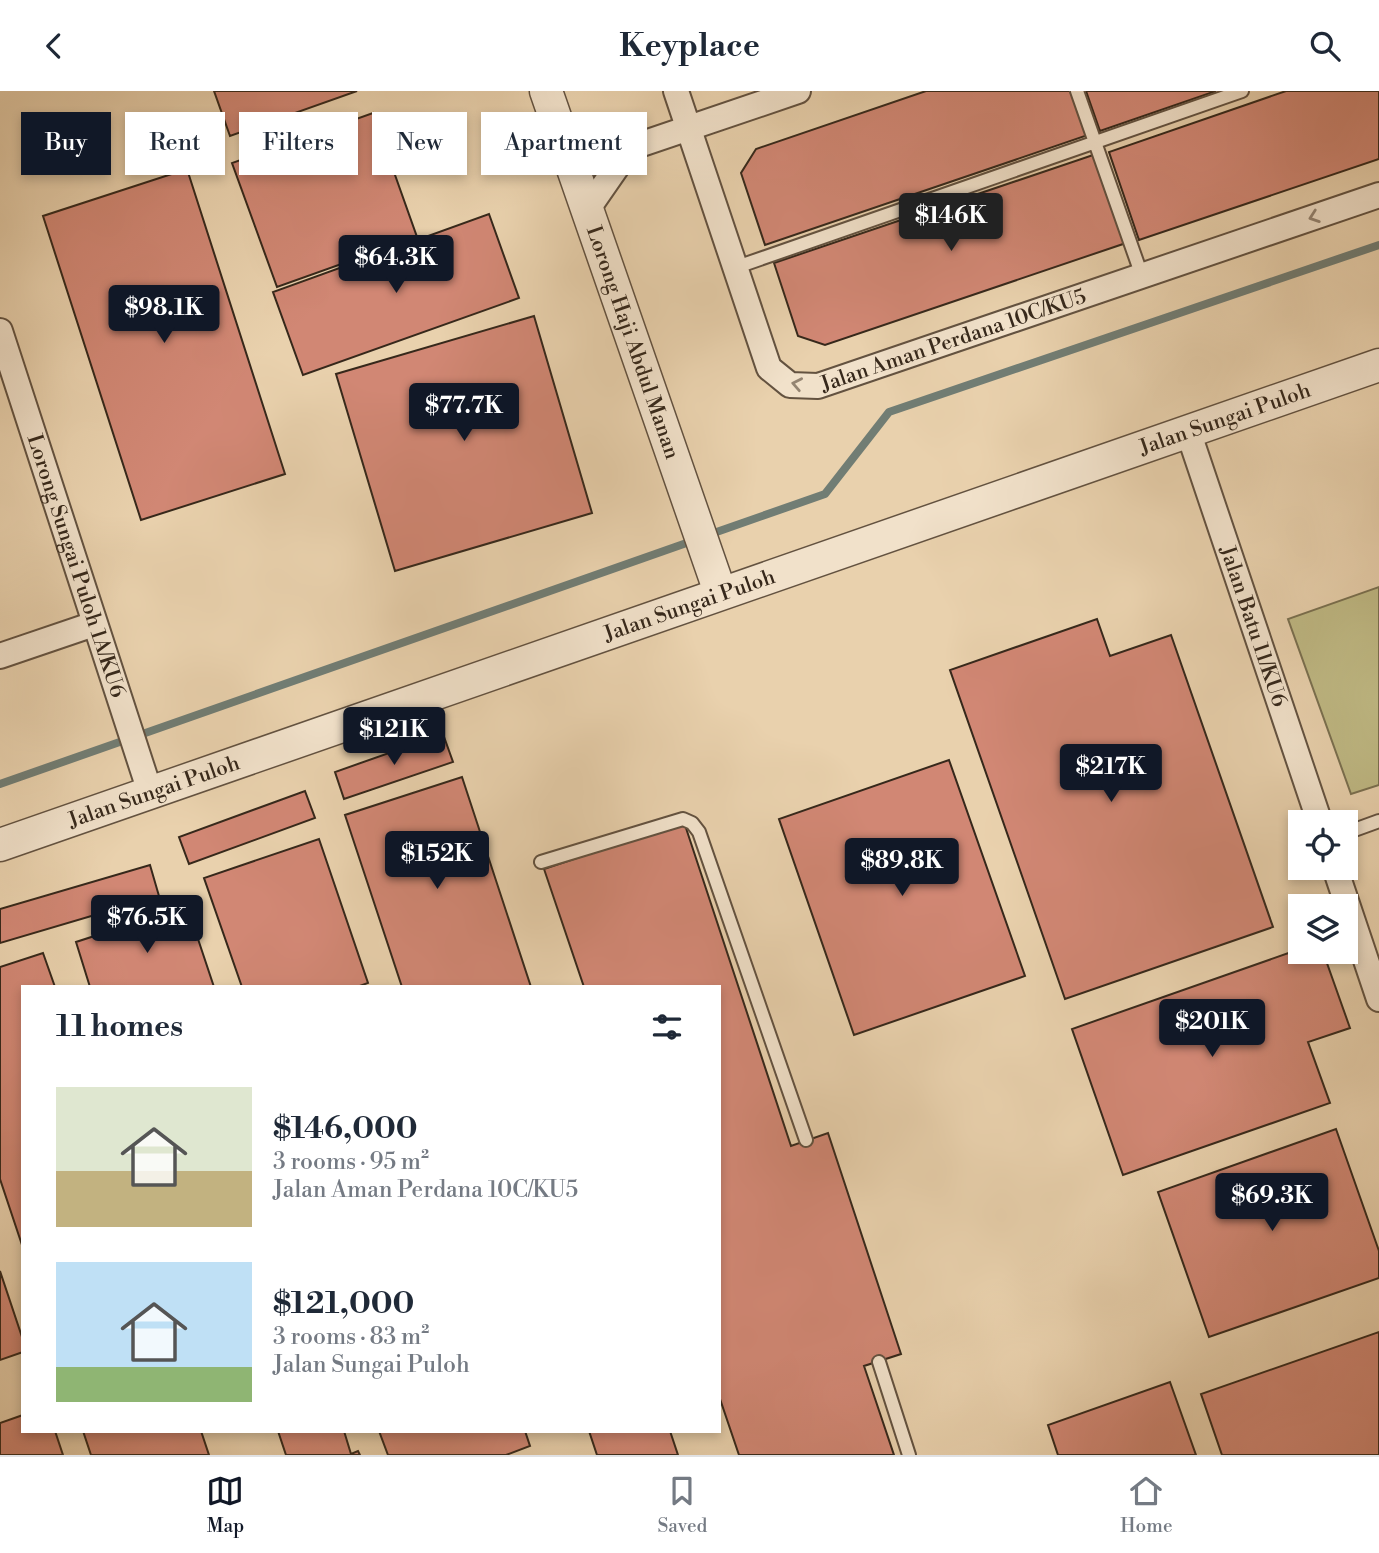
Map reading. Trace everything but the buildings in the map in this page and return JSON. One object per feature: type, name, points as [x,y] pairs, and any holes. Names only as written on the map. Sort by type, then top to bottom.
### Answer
[{"type":"street","name":"Lorong Haji Abdul Manan","points":[[546,91],[553,112]]},
{"type":"street","name":"Jalan Aman Perdana 10C/KU5","points":[[676,91],[769,368],[790,385],[818,386],[1379,195]]},
{"type":"street","points":[[647,143],[798,91]]},
{"type":"street","name":"Lorong Haji Abdul Manan","points":[[575,175],[715,580]]},
{"type":"street","points":[[587,210],[611,175]]},
{"type":"street","name":"Lorong Sungai Puloh 1A/KU6","points":[[0,331],[150,792]]},
{"type":"street","name":"Jalan Sungai Puloh","points":[[0,845],[150,792],[715,580],[1188,431],[1379,365]]},
{"type":"street","name":"Jalan Batu 11/KU6","points":[[1188,431],[1316,810]]},
{"type":"street","points":[[0,656],[94,624]]},
{"type":"street","points":[[1339,880],[1379,999]]},
{"type":"lane","points":[[1077,91],[1142,276]]},
{"type":"lane","points":[[734,268],[1241,91]]},
{"type":"lane","points":[[541,862],[683,819],[692,823],[699,831],[806,1140]]},
{"type":"lane","points":[[1358,829],[1379,821]]},
{"type":"lane","points":[[879,1361],[909,1455]]},
{"type":"shaded area","points":[[1379,587],[1379,785],[1351,794],[1288,619]]},
{"type":"waterway","points":[[708,535],[825,494],[889,412],[1379,245]]},
{"type":"waterway","points":[[0,784],[695,540]]}]
